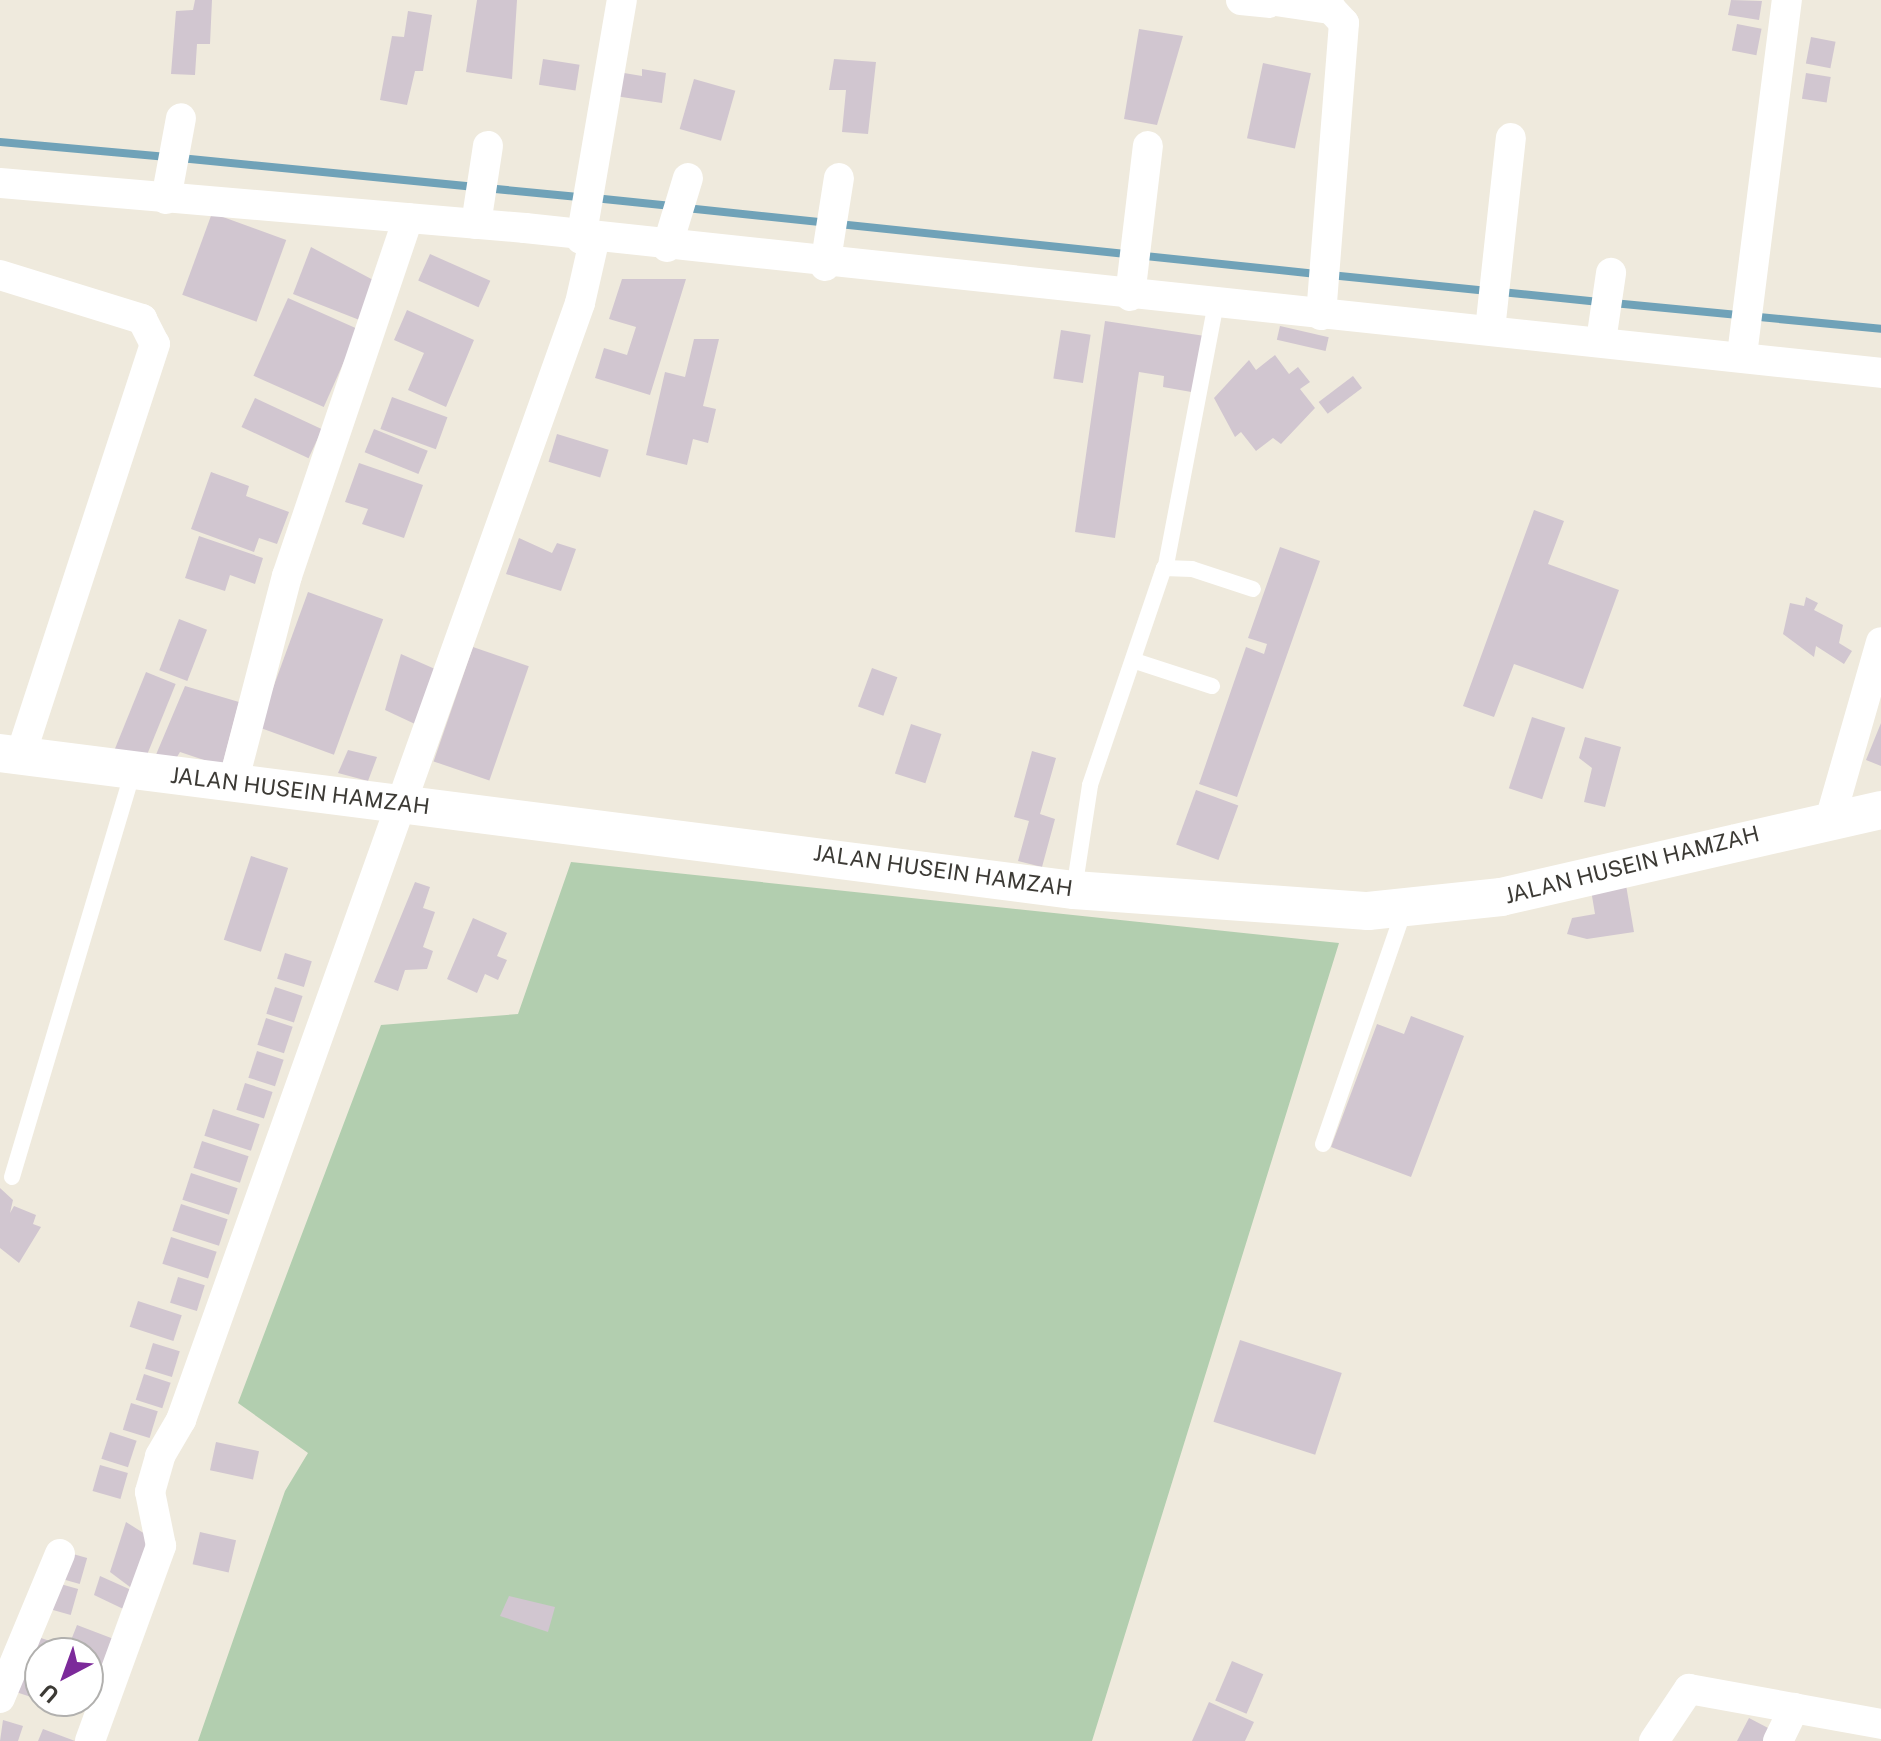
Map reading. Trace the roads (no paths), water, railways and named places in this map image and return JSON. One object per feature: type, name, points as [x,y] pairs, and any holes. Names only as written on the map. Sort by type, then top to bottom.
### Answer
[{"type":"street","points":[[90,1741],[161,1546],[150,1492],[160,1456],[181,1420],[397,803],[580,303],[594,179],[622,0]]},
{"type":"street","points":[[1743,354],[1787,0]]},
{"type":"street","points":[[1260,1],[1343,16],[1329,243],[1322,304]]},
{"type":"street","points":[[167,192],[179,126]]},
{"type":"street","points":[[1492,324],[1511,138]]},
{"type":"street","points":[[1131,288],[1134,225],[1148,146]]},
{"type":"street","points":[[477,215],[487,153]]},
{"type":"street","points":[[0,183],[167,192],[408,218],[477,215],[668,243],[1131,288],[1216,302],[1322,304],[1492,324],[1603,331],[1881,373]]},
{"type":"street","points":[[825,260],[837,186]]},
{"type":"street","points":[[668,243],[686,187]]},
{"type":"street","points":[[233,783],[287,576],[408,218]]},
{"type":"street","points":[[1603,331],[1611,273]]},
{"type":"street","points":[[0,275],[142,319],[155,344],[10,755]]},
{"type":"street","points":[[1830,820],[1881,642]]},
{"type":"street","name":"JALAN HUSEIN HAMZAH","points":[[10,755],[1074,890],[1404,910],[1621,872],[1881,810]]},
{"type":"street","points":[[0,1698],[60,1554]]},
{"type":"street","points":[[1654,1741],[1689,1689],[1881,1724]]},
{"type":"street","points":[[1778,1741],[1794,1708]]},
{"type":"lane","points":[[1074,890],[1090,785],[1166,565],[1216,302]]},
{"type":"lane","points":[[1166,565],[1253,589]]},
{"type":"lane","points":[[1135,661],[1212,686]]},
{"type":"lane","points":[[12,1177],[133,772]]},
{"type":"lane","points":[[1323,1144],[1404,910]]},
{"type":"waterway","points":[[0,142],[167,157]]},
{"type":"waterway","points":[[180,158],[581,197]]},
{"type":"waterway","points":[[594,198],[672,206]]},
{"type":"waterway","points":[[686,208],[1317,274]]},
{"type":"waterway","points":[[1330,275],[1488,291]]},
{"type":"waterway","points":[[1501,292],[1599,302]]},
{"type":"waterway","points":[[1613,303],[1881,329]]}]
